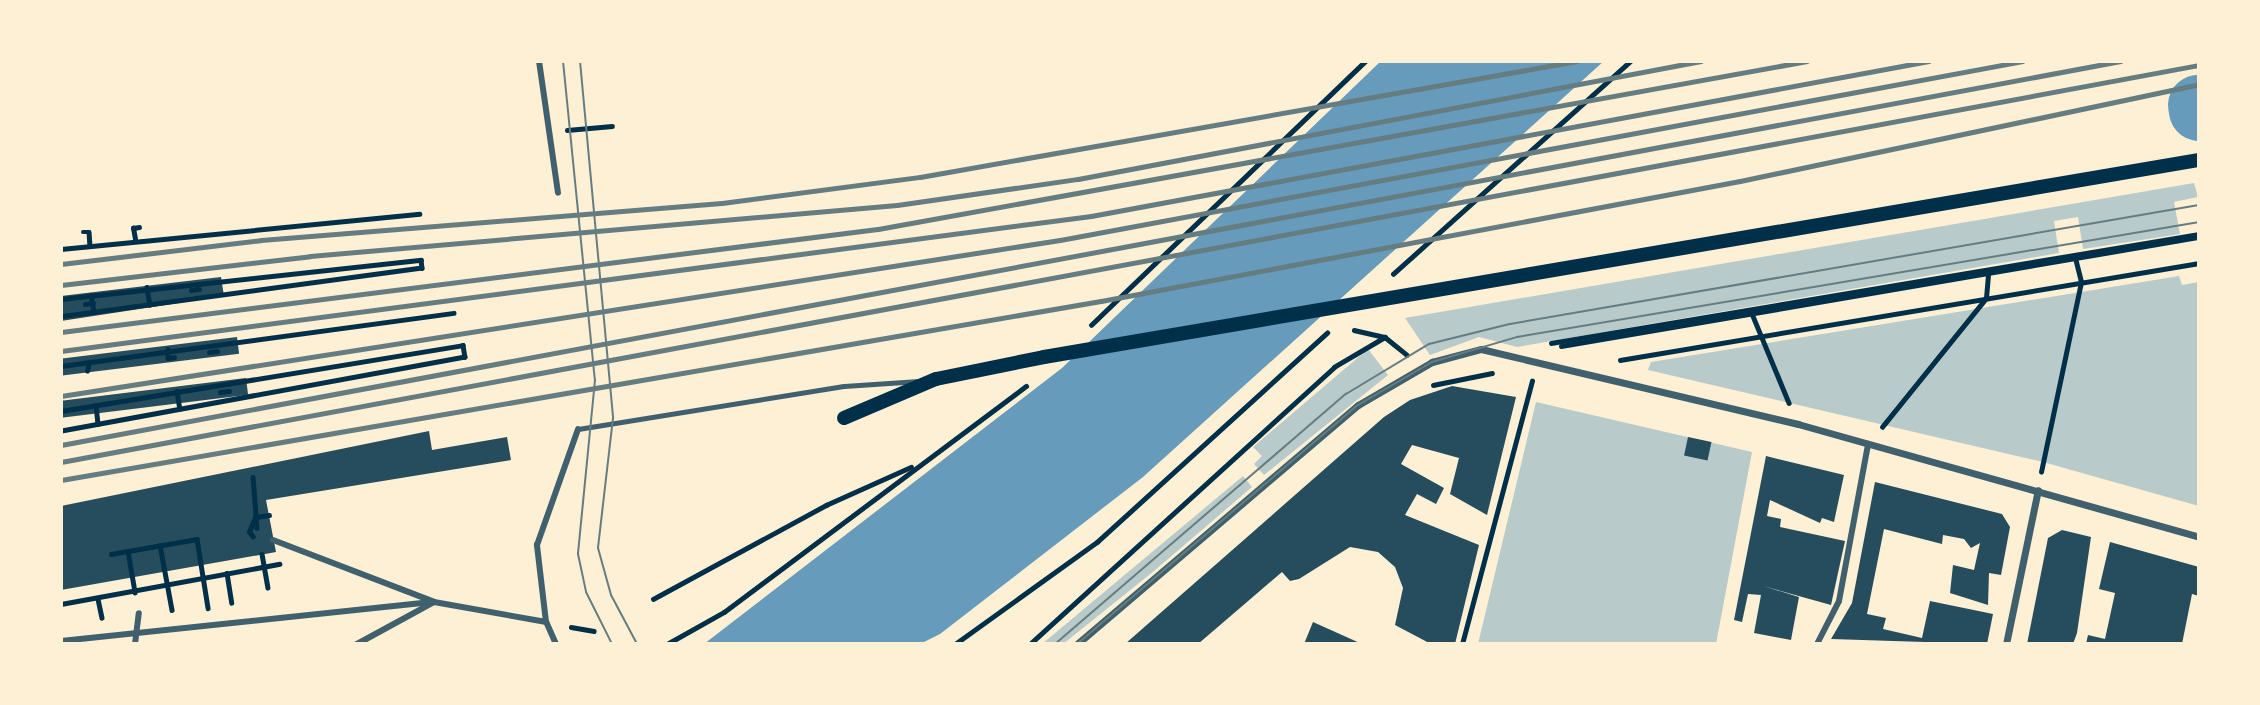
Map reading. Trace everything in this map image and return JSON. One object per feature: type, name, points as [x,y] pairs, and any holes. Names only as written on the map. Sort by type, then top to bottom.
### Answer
[{"type":"main road","points":[[845,418],[936,379],[1437,288],[2199,160]]},
{"type":"street","points":[[539,61],[547,132],[558,193]]},
{"type":"street","points":[[1077,644],[1358,405],[1432,362],[1481,349],[1798,424],[2199,537]]},
{"type":"street","points":[[555,644],[546,622],[537,545],[578,429]]},
{"type":"street","points":[[1817,644],[1839,601],[1868,444]]},
{"type":"street","points":[[2006,644],[2038,490]]},
{"type":"street","points":[[273,540],[434,602],[546,622]]},
{"type":"street","points":[[61,641],[434,602]]},
{"type":"street","points":[[357,644],[434,602]]},
{"type":"street","points":[[135,644],[139,613]]},
{"type":"lane","points":[[578,429],[844,386],[936,379]]},
{"type":"path","points":[[1387,280],[1630,61]]},
{"type":"path","points":[[547,132],[612,126]]},
{"type":"path","points":[[61,249],[135,239],[419,214]]},
{"type":"path","points":[[135,239],[133,228],[139,227]]},
{"type":"path","points":[[83,232],[89,232],[90,245]]},
{"type":"path","points":[[1566,354],[1541,349],[2076,262],[2199,235]]},
{"type":"path","points":[[1543,345],[2199,235]]},
{"type":"path","points":[[61,299],[147,287],[421,260],[422,268],[61,317]]},
{"type":"path","points":[[2038,490],[2081,282],[2076,262]]},
{"type":"path","points":[[1615,361],[2199,263]]},
{"type":"path","points":[[1868,444],[1986,298],[1988,275]]},
{"type":"path","points":[[147,287],[152,296],[150,305]]},
{"type":"path","points":[[191,290],[199,289]]},
{"type":"path","points":[[92,295],[94,312]]},
{"type":"path","points":[[85,304],[93,303]]},
{"type":"path","points":[[61,366],[167,349],[453,313]]},
{"type":"path","points":[[1753,316],[1798,424]]},
{"type":"path","points":[[954,644],[1097,542],[1336,325]]},
{"type":"path","points":[[1345,328],[1385,337]]},
{"type":"path","points":[[61,411],[463,345],[466,356],[61,431]]},
{"type":"path","points":[[1030,644],[1363,346]]},
{"type":"path","points":[[167,349],[168,358],[174,357]]},
{"type":"path","points":[[209,352],[218,351]]},
{"type":"path","points":[[87,371],[89,362]]},
{"type":"path","points":[[1462,644],[1537,362]]},
{"type":"path","points":[[177,391],[180,408]]},
{"type":"path","points":[[220,392],[229,391]]},
{"type":"path","points":[[96,405],[97,424]]},
{"type":"path","points":[[653,599],[826,505],[918,464]]},
{"type":"path","points":[[251,532],[256,517],[253,477]]},
{"type":"path","points":[[256,517],[269,515]]},
{"type":"path","points":[[111,554],[197,539],[207,599]]},
{"type":"path","points":[[160,545],[171,606]]},
{"type":"path","points":[[128,551],[135,593]]},
{"type":"path","points":[[262,555],[268,587]]},
{"type":"path","points":[[61,604],[135,593],[314,556]]},
{"type":"path","points":[[227,573],[230,594]]},
{"type":"path","points":[[98,598],[102,621]]},
{"type":"shaded area","points":[[2194,183],[2198,197],[2174,202],[2180,234],[2083,249],[2078,217],[2054,221],[2059,253],[1517,347],[1479,337],[1430,355],[1405,318]]},
{"type":"shaded area","points":[[2179,276],[2182,285],[2199,282],[2199,506],[2043,462],[1648,370],[1651,362]]},
{"type":"shaded area","points":[[1368,349],[1388,375],[1264,475],[1254,464],[1262,456],[1253,447]]},
{"type":"shaded area","points":[[1536,402],[1752,452],[1716,644],[1478,644]]},
{"type":"shaded area","points":[[1243,476],[1252,487],[1154,571],[1063,644],[1042,644]]},
{"type":"water","points":[[1381,61],[1604,61],[1143,477],[940,634],[920,644],[704,644],[1062,368]]},
{"type":"building","points":[[221,277],[224,296],[61,321],[61,296]]},
{"type":"building","points":[[237,337],[239,354],[62,376],[61,359]]},
{"type":"building","points":[[246,378],[248,395],[61,418],[61,401]]},
{"type":"building","points":[[1452,386],[1516,397],[1487,515],[1450,494],[1459,458],[1412,445],[1401,464],[1444,488],[1436,504],[1417,494],[1405,515],[1479,545],[1455,644],[1431,644],[1395,625],[1403,588],[1395,567],[1378,552],[1350,547],[1299,579],[1290,581],[1282,572],[1198,644],[1125,644],[1384,417],[1410,400]]},
{"type":"building","points":[[429,431],[432,450],[507,437],[511,460],[266,500],[276,552],[61,590],[61,506]]},
{"type":"building","points":[[1688,437],[1711,442],[1708,461],[1684,456]]},
{"type":"building","points":[[1766,456],[1844,475],[1834,522],[1822,518],[1820,523],[1770,500],[1767,516],[1781,519],[1780,527],[1845,541],[1831,605],[1763,586],[1799,597],[1791,640],[1754,633],[1761,595],[1748,594],[1742,622],[1734,620]]},
{"type":"building","points":[[1875,482],[2002,514],[2010,527],[2001,575],[1989,573],[1988,605],[1950,593],[1953,565],[1974,570],[1980,543],[1971,548],[1964,539],[1943,535],[1942,544],[1884,529],[1867,614],[1886,618],[1883,629],[1922,638],[1930,601],[1993,614],[1987,644],[1831,639],[1852,603]]},
{"type":"building","points":[[2062,530],[2091,537],[2077,633],[2073,644],[2027,644],[2048,538]]},
{"type":"building","points":[[2110,542],[2199,567],[2199,596],[2192,594],[2182,644],[2086,644],[2088,635],[2105,639],[2115,593],[2099,589]]},
{"type":"building","points":[[1313,622],[1362,644],[1304,644]]},
{"type":"waterway","points":[[2198,105],[2199,111]]},
{"type":"tram line","points":[[563,61],[595,380],[578,554],[586,592],[612,644]]},
{"type":"tram line","points":[[580,61],[613,418],[598,548],[611,595],[637,644]]},
{"type":"tram line","points":[[1055,644],[1346,394],[1429,344],[1510,324],[2199,205]]},
{"type":"tram line","points":[[1077,644],[1358,405],[1432,362],[1517,337],[2199,222]]},
{"type":"railway","points":[[61,264],[261,240],[722,203],[920,177],[1577,61]]},
{"type":"railway","points":[[61,285],[310,256],[897,205],[1078,179],[1701,61]]},
{"type":"railway","points":[[61,332],[878,229],[1807,61]]},
{"type":"railway","points":[[61,351],[1091,216],[1929,61]]},
{"type":"railway","points":[[61,396],[1060,240],[2023,61]]},
{"type":"railway","points":[[61,445],[2121,61]]},
{"type":"railway","points":[[61,462],[2199,65]]},
{"type":"railway","points":[[61,480],[1101,301],[1740,181],[2199,84]]}]
